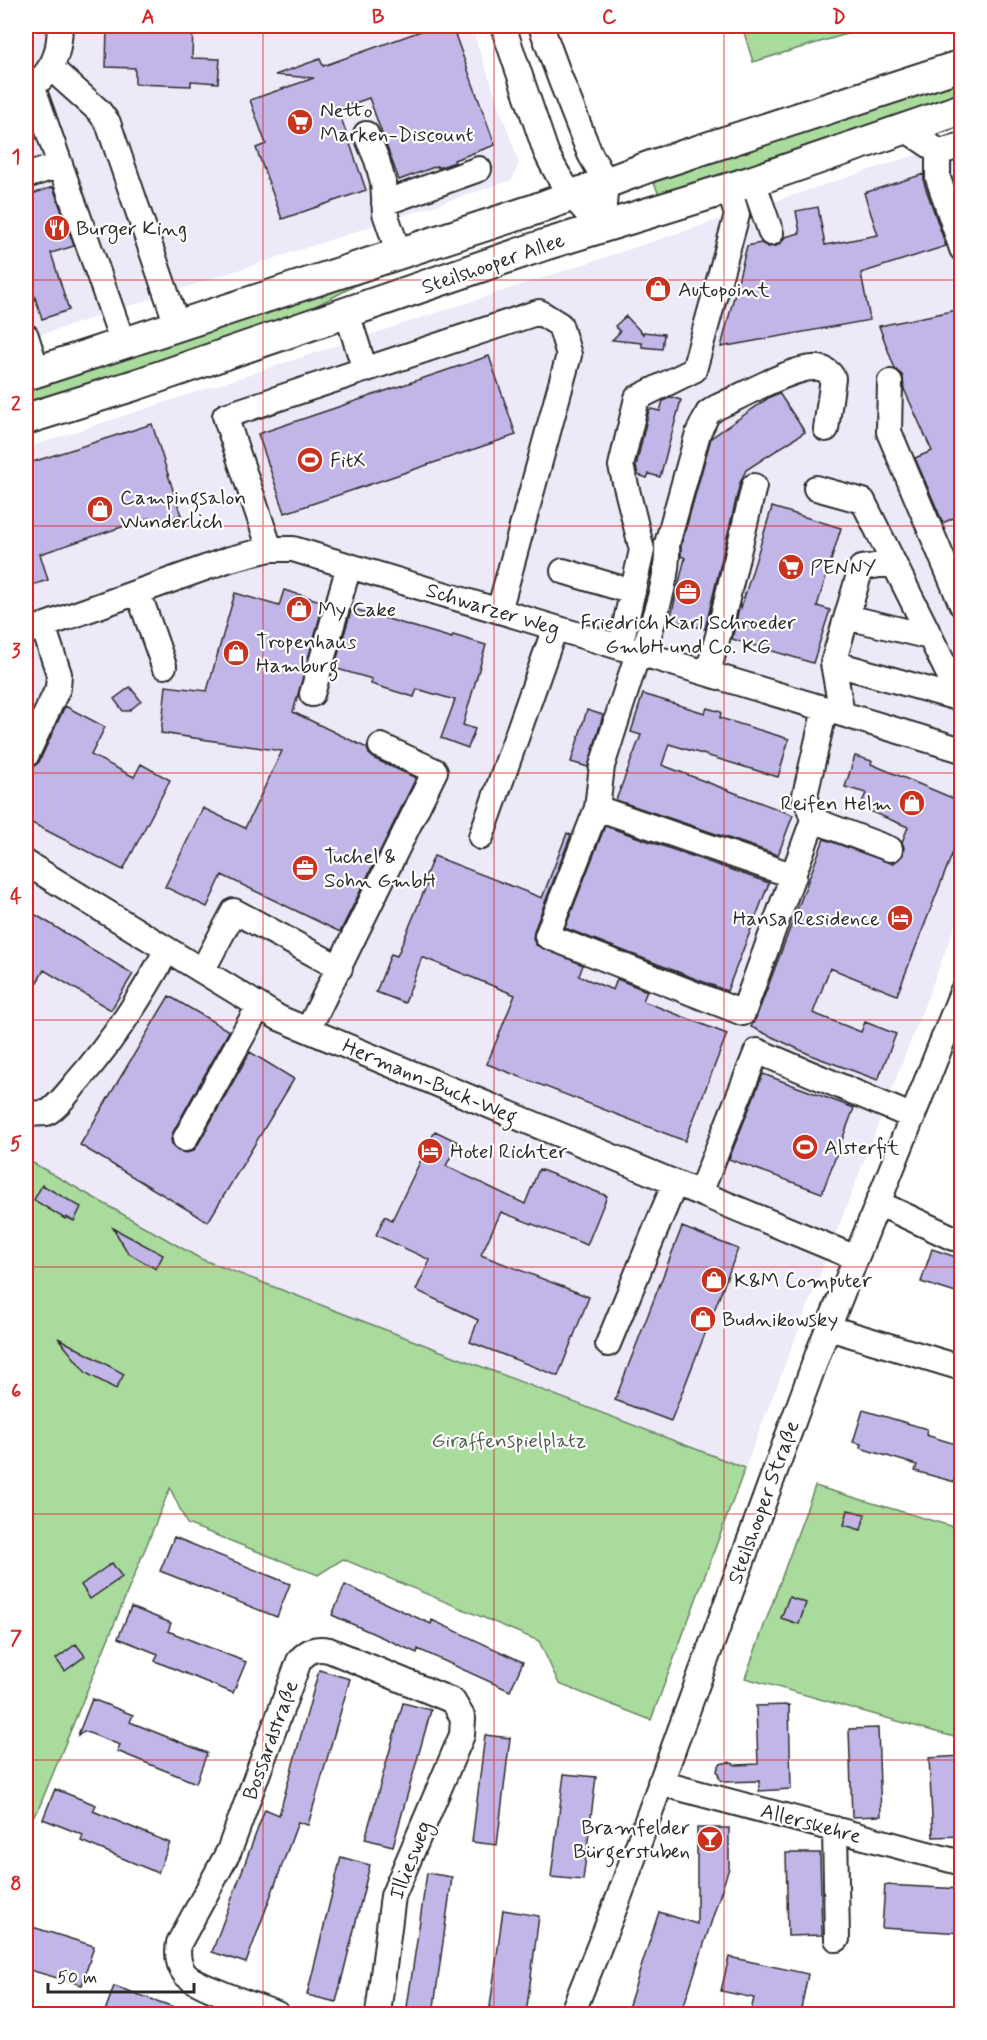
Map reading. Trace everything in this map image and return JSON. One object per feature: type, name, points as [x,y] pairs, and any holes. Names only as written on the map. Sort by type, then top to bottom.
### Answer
[{"type":"main road","name":"Steilshooper Allee","points":[[31,373],[533,210],[651,166],[962,65]]},
{"type":"main road","name":"Steilshooper Allee","points":[[26,419],[135,385],[544,245],[741,185],[962,109]]},
{"type":"street","points":[[60,26],[58,48],[51,68],[29,89],[60,165],[123,343]]},
{"type":"street","points":[[503,26],[546,152],[571,196],[602,228]]},
{"type":"street","points":[[541,26],[590,154],[606,182],[602,228]]},
{"type":"street","points":[[51,68],[99,111],[108,123],[177,325]]},
{"type":"street","points":[[905,129],[938,151],[962,145]]},
{"type":"street","points":[[366,134],[383,182],[385,213],[399,254]]},
{"type":"street","points":[[938,151],[938,178],[962,249]]},
{"type":"street","points":[[26,176],[60,165]]},
{"type":"street","points":[[384,202],[479,169]]},
{"type":"street","points":[[741,185],[771,233]]},
{"type":"street","points":[[634,651],[633,592],[642,550],[621,466],[623,454],[637,398],[694,370],[737,215],[741,185]]},
{"type":"street","points":[[270,549],[225,416],[539,312],[560,325],[568,355],[499,611]]},
{"type":"street","points":[[347,313],[365,370]]},
{"type":"street","points":[[26,336],[31,373]]},
{"type":"street","points":[[826,429],[833,378],[830,373],[815,367],[795,371],[708,413],[698,433],[667,544],[666,574],[634,651],[602,766],[597,808],[547,936],[743,1013],[813,820],[805,795],[834,711],[833,663],[861,568],[893,563]]},
{"type":"street","points":[[890,382],[889,432],[962,605]]},
{"type":"street","points":[[708,673],[754,486]]},
{"type":"street","points":[[816,488],[862,501],[961,699],[833,663]]},
{"type":"street","name":"Schwarzer Weg","points":[[34,629],[230,559],[270,549],[293,549],[962,750]]},
{"type":"street","points":[[312,694],[349,566]]},
{"type":"street","points":[[563,571],[633,592]]},
{"type":"street","points":[[138,592],[164,666]]},
{"type":"street","points":[[847,617],[930,638]]},
{"type":"street","points":[[481,837],[555,628]]},
{"type":"street","points":[[26,756],[58,688],[59,674],[34,629]]},
{"type":"street","points":[[308,1030],[435,771],[381,746]]},
{"type":"street","points":[[597,808],[794,876]]},
{"type":"street","points":[[813,820],[890,849]]},
{"type":"street","name":"Hermann-Buck-Weg","points":[[26,863],[279,1018],[856,1258]]},
{"type":"street","points":[[202,971],[234,911],[340,968]]},
{"type":"street","points":[[26,1114],[47,1113],[84,1075],[110,1043],[149,983],[167,950]]},
{"type":"street","name":"Steilshooper Straße","points":[[572,2014],[619,1897],[787,1436],[962,992]]},
{"type":"street","points":[[186,1139],[259,1006]]},
{"type":"street","points":[[700,1193],[757,1051],[913,1117]]},
{"type":"street","points":[[609,1344],[675,1183]]},
{"type":"street","points":[[878,1203],[953,1238]]},
{"type":"street","points":[[829,1328],[962,1368]]},
{"type":"street","name":"Bossardstraße","points":[[277,2014],[193,1981],[181,1967],[178,1959],[179,1942],[229,1851],[299,1661],[304,1655],[316,1649],[329,1650],[453,1701],[460,1711]]},
{"type":"street","name":"Illiesweg","points":[[378,2014],[393,1896],[462,1735],[464,1725],[460,1711]]},
{"type":"street","name":"Allerskehre","points":[[660,1783],[962,1863]]},
{"type":"street","points":[[835,1830],[837,1939]]},
{"type":"shaded area","points":[[26,26],[471,26],[519,163],[512,180],[26,340]]},
{"type":"shaded area","points":[[961,140],[961,911],[745,1468],[201,1259],[26,1159],[26,448]]},
{"type":"green space","points":[[742,26],[855,26],[857,31],[753,62]]},
{"type":"green space","points":[[961,80],[961,96],[661,199],[653,181]]},
{"type":"green space","points":[[370,278],[273,328],[26,405],[26,387]]},
{"type":"green space","name":"Giraffenspielplatz","points":[[26,1159],[201,1259],[745,1468],[651,1720],[559,1684],[539,1641],[343,1559],[318,1575],[187,1524],[170,1488],[38,1810],[26,1825]]},
{"type":"green space","points":[[815,1486],[961,1529],[961,1739],[745,1678]]},
{"type":"building","points":[[107,26],[193,26],[192,58],[220,59],[218,83],[191,81],[191,86],[135,84],[135,68],[106,67]]},
{"type":"building","points":[[435,26],[452,26],[495,145],[454,160],[455,162],[399,180],[369,98],[338,109],[366,190],[282,219],[256,148],[266,144],[250,100],[314,78],[275,75],[320,59],[323,66]]},
{"type":"building","points":[[924,174],[924,183],[946,246],[861,273],[870,320],[721,347],[747,246],[761,243],[768,247],[776,246],[785,237],[800,233],[796,211],[818,207],[825,245],[878,235],[864,193]]},
{"type":"building","points":[[53,187],[74,246],[51,253],[69,310],[42,319],[28,276],[26,277],[26,196]]},
{"type":"building","points":[[962,309],[962,514],[943,523],[915,458],[932,451],[904,389],[903,376],[895,369],[879,326]]},
{"type":"building","points":[[626,316],[643,334],[643,332],[664,334],[662,349],[642,347],[642,343],[612,340],[620,332],[615,326]]},
{"type":"building","points":[[489,356],[516,435],[285,513],[258,434]]},
{"type":"building","points":[[779,393],[805,432],[746,470],[740,483],[705,629],[670,620],[685,558],[681,556],[681,546],[711,438]]},
{"type":"building","points":[[671,397],[681,400],[660,477],[649,474],[647,478],[638,475],[636,466],[649,410],[660,411],[663,401]]},
{"type":"building","points":[[152,424],[181,515],[151,524],[149,518],[40,554],[48,580],[26,587],[26,464]]},
{"type":"building","name":"PENNY","points":[[772,507],[841,528],[817,606],[830,610],[813,663],[732,639],[740,604],[741,608]]},
{"type":"building","points":[[284,590],[324,602],[293,712],[367,748],[369,754],[375,759],[416,778],[340,932],[222,875],[207,907],[165,887],[203,808],[245,828],[282,751],[161,733],[166,686],[207,691],[235,593],[279,606]]},
{"type":"building","points":[[354,609],[452,638],[453,635],[486,645],[463,725],[475,729],[468,748],[441,738],[455,700],[417,689],[414,697],[371,684],[372,679],[334,668],[351,611]]},
{"type":"building","points":[[130,687],[141,701],[129,711],[123,711],[114,699]]},
{"type":"building","points":[[643,694],[705,713],[707,708],[721,712],[720,718],[789,739],[778,777],[669,744],[662,765],[793,815],[778,855],[616,800],[641,735],[631,732]]},
{"type":"building","points":[[65,706],[105,727],[91,755],[134,777],[141,764],[170,780],[123,870],[26,820],[26,773],[39,762]]},
{"type":"building","points":[[587,710],[603,715],[588,767],[571,762]]},
{"type":"building","points":[[855,756],[872,761],[871,764],[962,802],[962,829],[897,995],[830,968],[813,1013],[861,1032],[865,1022],[896,1034],[878,1080],[813,1056],[751,1027],[824,839],[893,864],[903,855],[902,842],[908,827],[860,807],[866,793],[845,787]]},
{"type":"building","points":[[605,826],[769,883],[727,991],[565,928]]},
{"type":"building","points":[[567,833],[571,835],[534,931],[533,939],[536,945],[583,965],[579,976],[613,990],[617,979],[647,991],[643,1001],[727,1034],[685,1141],[487,1064],[515,995],[422,957],[405,1003],[376,992],[391,954],[397,956],[427,884],[423,882],[434,856],[542,898]]},
{"type":"building","points":[[26,909],[133,974],[111,1010],[44,970],[26,1001]]},
{"type":"building","points":[[169,996],[229,1031],[173,1132],[171,1140],[173,1147],[178,1151],[186,1153],[193,1151],[197,1146],[250,1052],[294,1079],[208,1222],[80,1145]]},
{"type":"building","points":[[763,1074],[854,1108],[822,1193],[729,1159]]},
{"type":"building","points":[[435,1131],[458,1142],[446,1166],[525,1204],[539,1169],[607,1196],[587,1245],[501,1212],[481,1255],[589,1297],[558,1376],[470,1342],[478,1320],[416,1290],[430,1260],[376,1235],[385,1216],[392,1220]]},
{"type":"building","points":[[42,1185],[81,1207],[74,1221],[66,1217],[65,1219],[34,1200]]},
{"type":"building","points":[[682,1227],[738,1249],[671,1421],[615,1400]]},
{"type":"building","points":[[113,1228],[163,1255],[156,1269],[128,1253]]},
{"type":"building","points":[[932,1249],[962,1259],[962,1295],[921,1282]]},
{"type":"building","points":[[58,1338],[124,1374],[116,1389],[86,1373]]},
{"type":"building","points":[[863,1410],[927,1429],[926,1435],[962,1446],[962,1484],[915,1471],[917,1465],[860,1448],[861,1444],[853,1442]]},
{"type":"building","points":[[848,1510],[865,1514],[861,1530],[844,1525]]},
{"type":"building","points":[[174,1537],[290,1584],[277,1617],[160,1571]]},
{"type":"building","points":[[112,1563],[122,1577],[90,1599],[81,1585]]},
{"type":"building","points":[[345,1585],[431,1624],[432,1620],[523,1662],[510,1691],[418,1649],[417,1653],[332,1615]]},
{"type":"building","points":[[789,1597],[806,1603],[799,1624],[781,1618]]},
{"type":"building","points":[[131,1607],[171,1623],[168,1631],[246,1662],[233,1693],[155,1661],[158,1654],[118,1638]]},
{"type":"building","points":[[76,1644],[85,1656],[65,1671],[56,1659]]},
{"type":"building","points":[[319,1670],[350,1679],[308,1825],[298,1822],[246,1963],[212,1952],[265,1809],[279,1815]]},
{"type":"building","points":[[92,1699],[133,1715],[130,1722],[207,1753],[196,1783],[117,1751],[120,1745],[84,1731],[78,1735]]},
{"type":"building","points":[[403,1703],[431,1710],[393,1846],[365,1839]]},
{"type":"building","points":[[789,1705],[791,1789],[759,1791],[759,1781],[725,1782],[720,1780],[717,1770],[720,1764],[729,1762],[736,1765],[758,1764],[756,1706]]},
{"type":"building","points":[[878,1728],[881,1816],[852,1817],[849,1729]]},
{"type":"building","points":[[485,1735],[510,1738],[497,1845],[472,1842]]},
{"type":"building","points":[[962,1756],[962,1836],[933,1837],[929,1758]]},
{"type":"building","points":[[564,1774],[596,1777],[583,1880],[551,1877]]},
{"type":"building","points":[[55,1789],[96,1805],[93,1811],[170,1843],[158,1873],[81,1841],[83,1835],[43,1819]]},
{"type":"building","points":[[697,1828],[729,1828],[729,1868],[681,2014],[626,2014],[659,1912],[697,1924]]},
{"type":"building","points":[[786,1853],[820,1853],[822,1935],[788,1936]]},
{"type":"building","points":[[341,1857],[370,1865],[336,2002],[307,1995]]},
{"type":"building","points":[[427,1873],[452,1877],[433,2014],[406,2014]]},
{"type":"building","points":[[885,1885],[962,1889],[962,1933],[882,1928]]},
{"type":"building","points":[[503,1910],[539,1916],[526,2014],[489,2014]]},
{"type":"building","points":[[26,1925],[94,1946],[82,1985],[26,1969]]},
{"type":"building","points":[[729,1957],[808,1974],[800,2014],[750,2014],[754,1998],[721,1991]]},
{"type":"building","points":[[114,1986],[188,2012],[187,2014],[104,2014]]},
{"type":"place","name":"Netto Marken-Discount","points":[[300,122]]},
{"type":"place","name":"Burger King","points":[[57,228]]},
{"type":"place","name":"Autopoint","points":[[658,289]]},
{"type":"place","name":"FitX","points":[[310,460]]},
{"type":"place","name":"Campingsalon Wunderlich","points":[[100,509]]},
{"type":"place","name":"PENNY","points":[[791,567]]},
{"type":"place","name":"Friedrich Karl Schroeder GmbH und Co. KG","points":[[688,592]]},
{"type":"place","name":"My Cake","points":[[299,609]]},
{"type":"place","name":"Tropenhaus Hamburg","points":[[236,653]]},
{"type":"place","name":"Reifen Helm","points":[[912,803]]},
{"type":"place","name":"Tuchel & Sohn GmbH","points":[[305,868]]},
{"type":"place","name":"Hansa Residence","points":[[900,918]]},
{"type":"place","name":"Alsterfit","points":[[805,1147]]},
{"type":"place","name":"Hotel Richter","points":[[430,1151]]},
{"type":"place","name":"K&M Computer","points":[[714,1280]]},
{"type":"place","name":"Budnikowsky","points":[[703,1319]]},
{"type":"place","name":"Bramfelder Bürgerstuben","points":[[710,1839]]}]
